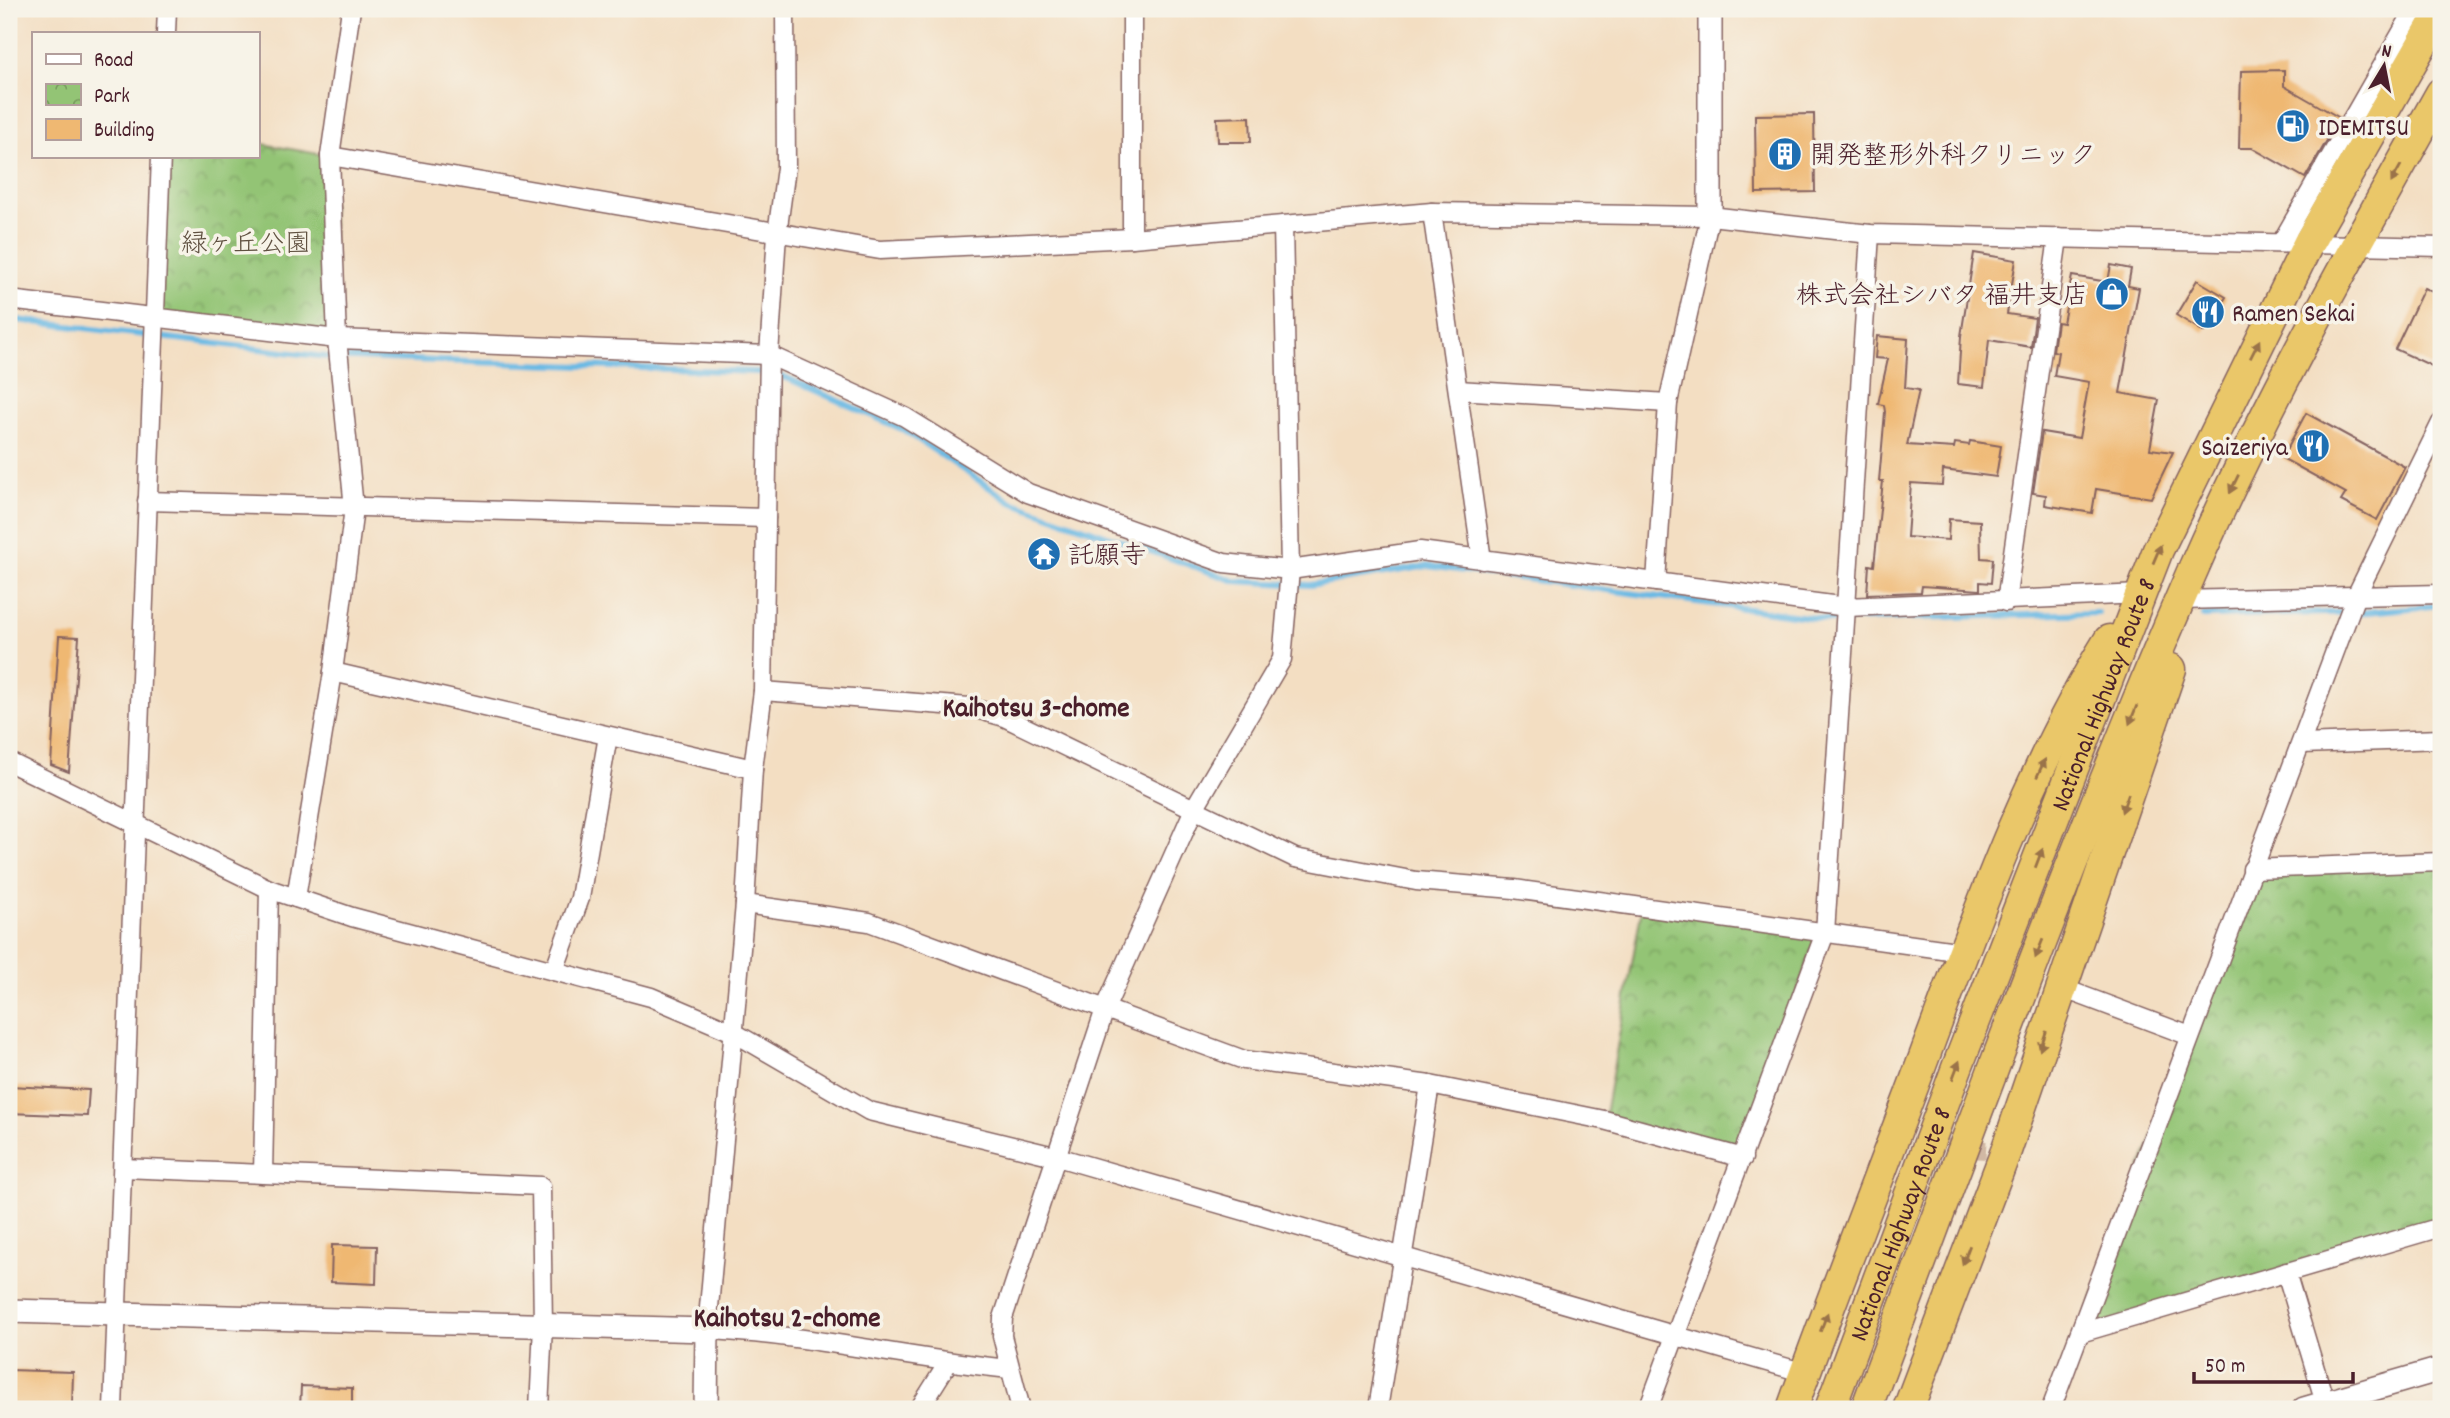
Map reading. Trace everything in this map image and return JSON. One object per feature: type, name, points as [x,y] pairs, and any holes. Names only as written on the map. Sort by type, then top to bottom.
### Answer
[{"type":"highway","name":"National Highway Route 8","points":[[1830,1409],[1958,1065],[2141,594],[2227,404],[2294,243],[2441,10]]},
{"type":"highway","name":"National Highway Route 8","points":[[1866,1409],[2032,966],[2186,591],[2268,413],[2356,245],[2441,93]]},
{"type":"highway","points":[[1908,1409],[1996,1150],[2062,988],[2169,681],[2186,591]]},
{"type":"highway","points":[[1792,1409],[1904,1145],[1963,952],[2031,789],[2078,690],[2141,594]]},
{"type":"street","points":[[166,32],[167,9]]},
{"type":"street","points":[[296,898],[333,672],[354,508],[337,339],[330,156],[351,9]]},
{"type":"street","points":[[706,1409],[707,1330],[745,904],[753,769],[763,691],[769,355],[777,234],[786,169],[785,9]]},
{"type":"street","points":[[1132,9],[1132,238]]},
{"type":"street","points":[[1656,582],[1668,403],[1710,216],[1710,9]]},
{"type":"street","points":[[2294,243],[2415,9]]},
{"type":"street","points":[[330,156],[880,250],[1132,238],[1432,212],[1710,216],[1870,234],[2441,247]]},
{"type":"street","points":[[113,1409],[160,158]]},
{"type":"street","points":[[1432,212],[1482,559]]},
{"type":"street","points":[[1021,1409],[1002,1336],[1003,1318],[1054,1156],[1105,1009],[1195,807],[1282,659],[1290,570],[1283,225]]},
{"type":"street","points":[[1648,1409],[1825,933],[1870,234]]},
{"type":"street","points":[[2006,602],[2059,238]]},
{"type":"street","points":[[9,300],[337,339],[769,355],[905,417],[1028,493],[1224,563],[1290,570],[1420,551],[1847,607],[2141,594]]},
{"type":"street","points":[[1458,390],[1668,403]]},
{"type":"street","points":[[2051,1409],[2355,598],[2441,424]]},
{"type":"street","points":[[147,501],[766,518]]},
{"type":"street","points":[[2186,591],[2355,598],[2441,594]]},
{"type":"street","points":[[333,672],[753,769]]},
{"type":"street","points":[[763,691],[969,707],[1004,717],[1195,807],[1295,858],[1341,869],[1416,881],[1514,889],[1963,952]]},
{"type":"street","points":[[554,971],[579,898],[608,736]]},
{"type":"street","points":[[2302,744],[2441,739]]},
{"type":"street","points":[[9,762],[269,889],[352,917],[651,997],[733,1032],[869,1111],[1054,1156],[1805,1373]]},
{"type":"street","points":[[2252,869],[2441,862]]},
{"type":"street","points":[[263,1174],[269,889]]},
{"type":"street","points":[[745,904],[869,922],[1244,1060],[1430,1085],[1604,1120],[1743,1158]]},
{"type":"street","points":[[2062,988],[2190,1037]]},
{"type":"street","points":[[1378,1409],[1430,1085]]},
{"type":"street","points":[[123,1168],[541,1186],[543,1326],[539,1409]]},
{"type":"street","points":[[2080,1333],[2441,1227]]},
{"type":"street","points":[[2286,1272],[2318,1407],[2441,1369]]},
{"type":"street","points":[[9,1311],[745,1331],[948,1363],[1010,1369]]},
{"type":"street","points":[[919,1409],[948,1363]]},
{"type":"green space","name":"緑ヶ丘公園","points":[[259,143],[330,156],[337,339],[154,317],[161,158],[259,158]]},
{"type":"green space","points":[[2441,862],[2441,1227],[2080,1333],[2252,869]]},
{"type":"green space","points":[[1642,907],[1817,932],[1743,1158],[1604,1120]]},
{"type":"building","points":[[2284,70],[2284,86],[2340,118],[2305,178],[2252,148],[2239,148],[2241,71]]},
{"type":"building","name":"開発整形外科クリニック","points":[[1814,114],[1815,192],[1756,193],[1755,115]]},
{"type":"building","points":[[1250,117],[1251,142],[1218,142],[1217,118]]},
{"type":"building","points":[[1974,253],[2016,260],[2007,314],[2035,318],[2031,347],[1989,340],[1984,387],[1958,384],[1961,336]]},
{"type":"building","points":[[2111,265],[2131,269],[2128,286],[2139,288],[2120,393],[2159,400],[2150,449],[2173,452],[2151,498],[2096,489],[2092,513],[2045,505],[2046,495],[2033,493],[2042,432],[2079,438],[2089,382],[2054,376],[2058,352],[2053,351],[2057,322],[2063,323],[2072,276],[2108,282]]},
{"type":"building","points":[[2197,280],[2226,297],[2204,332],[2176,315]]},
{"type":"building","points":[[2424,288],[2441,296],[2441,356],[2436,368],[2395,349]]},
{"type":"building","points":[[1877,336],[1908,339],[1905,388],[1919,390],[1907,445],[1954,448],[1955,443],[1969,445],[1970,441],[2001,446],[1996,477],[1943,470],[1942,485],[1911,483],[1907,537],[1948,540],[1949,519],[1980,521],[1981,558],[1993,559],[1991,583],[1980,582],[1980,590],[1922,586],[1921,592],[1867,594],[1869,565],[1874,566],[1883,481],[1879,481],[1885,412],[1884,405],[1878,404],[1888,359],[1875,358]]},
{"type":"building","points":[[2306,413],[2405,467],[2377,520],[2341,501],[2346,493],[2282,458]]},
{"type":"building","points":[[59,636],[79,637],[69,772],[51,765]]},
{"type":"building","points":[[9,1086],[89,1090],[87,1116],[9,1113]]},
{"type":"building","points":[[332,1245],[377,1246],[376,1284],[331,1282]]},
{"type":"building","points":[[9,1370],[73,1372],[72,1409],[9,1409]]},
{"type":"building","points":[[301,1386],[352,1388],[352,1409],[300,1409]]},
{"type":"waterway","points":[[9,319],[327,357],[758,372],[787,378],[904,430],[1011,502],[1235,581],[1310,585],[1428,566],[1830,620],[2098,613]]},
{"type":"waterway","points":[[2204,616],[2367,612],[2441,605]]},
{"type":"tunnel","points":[[1920,1146],[1986,1150]]},
{"type":"place","name":"IDEMITSU","points":[[2293,126]]},
{"type":"place","name":"開発整形外科クリニック","points":[[1785,154]]},
{"type":"place","name":"株式会社シバタ 福井支店","points":[[2112,294]]},
{"type":"place","name":"Ramen Sekai","points":[[2208,312]]},
{"type":"place","name":"Saizeriya","points":[[2313,446]]},
{"type":"place","name":"託願寺","points":[[1044,554]]},
{"type":"district","name":"Kaihotsu 3-chome","points":[[1036,706]]},
{"type":"district","name":"Kaihotsu 2-chome","points":[[787,1316]]}]
